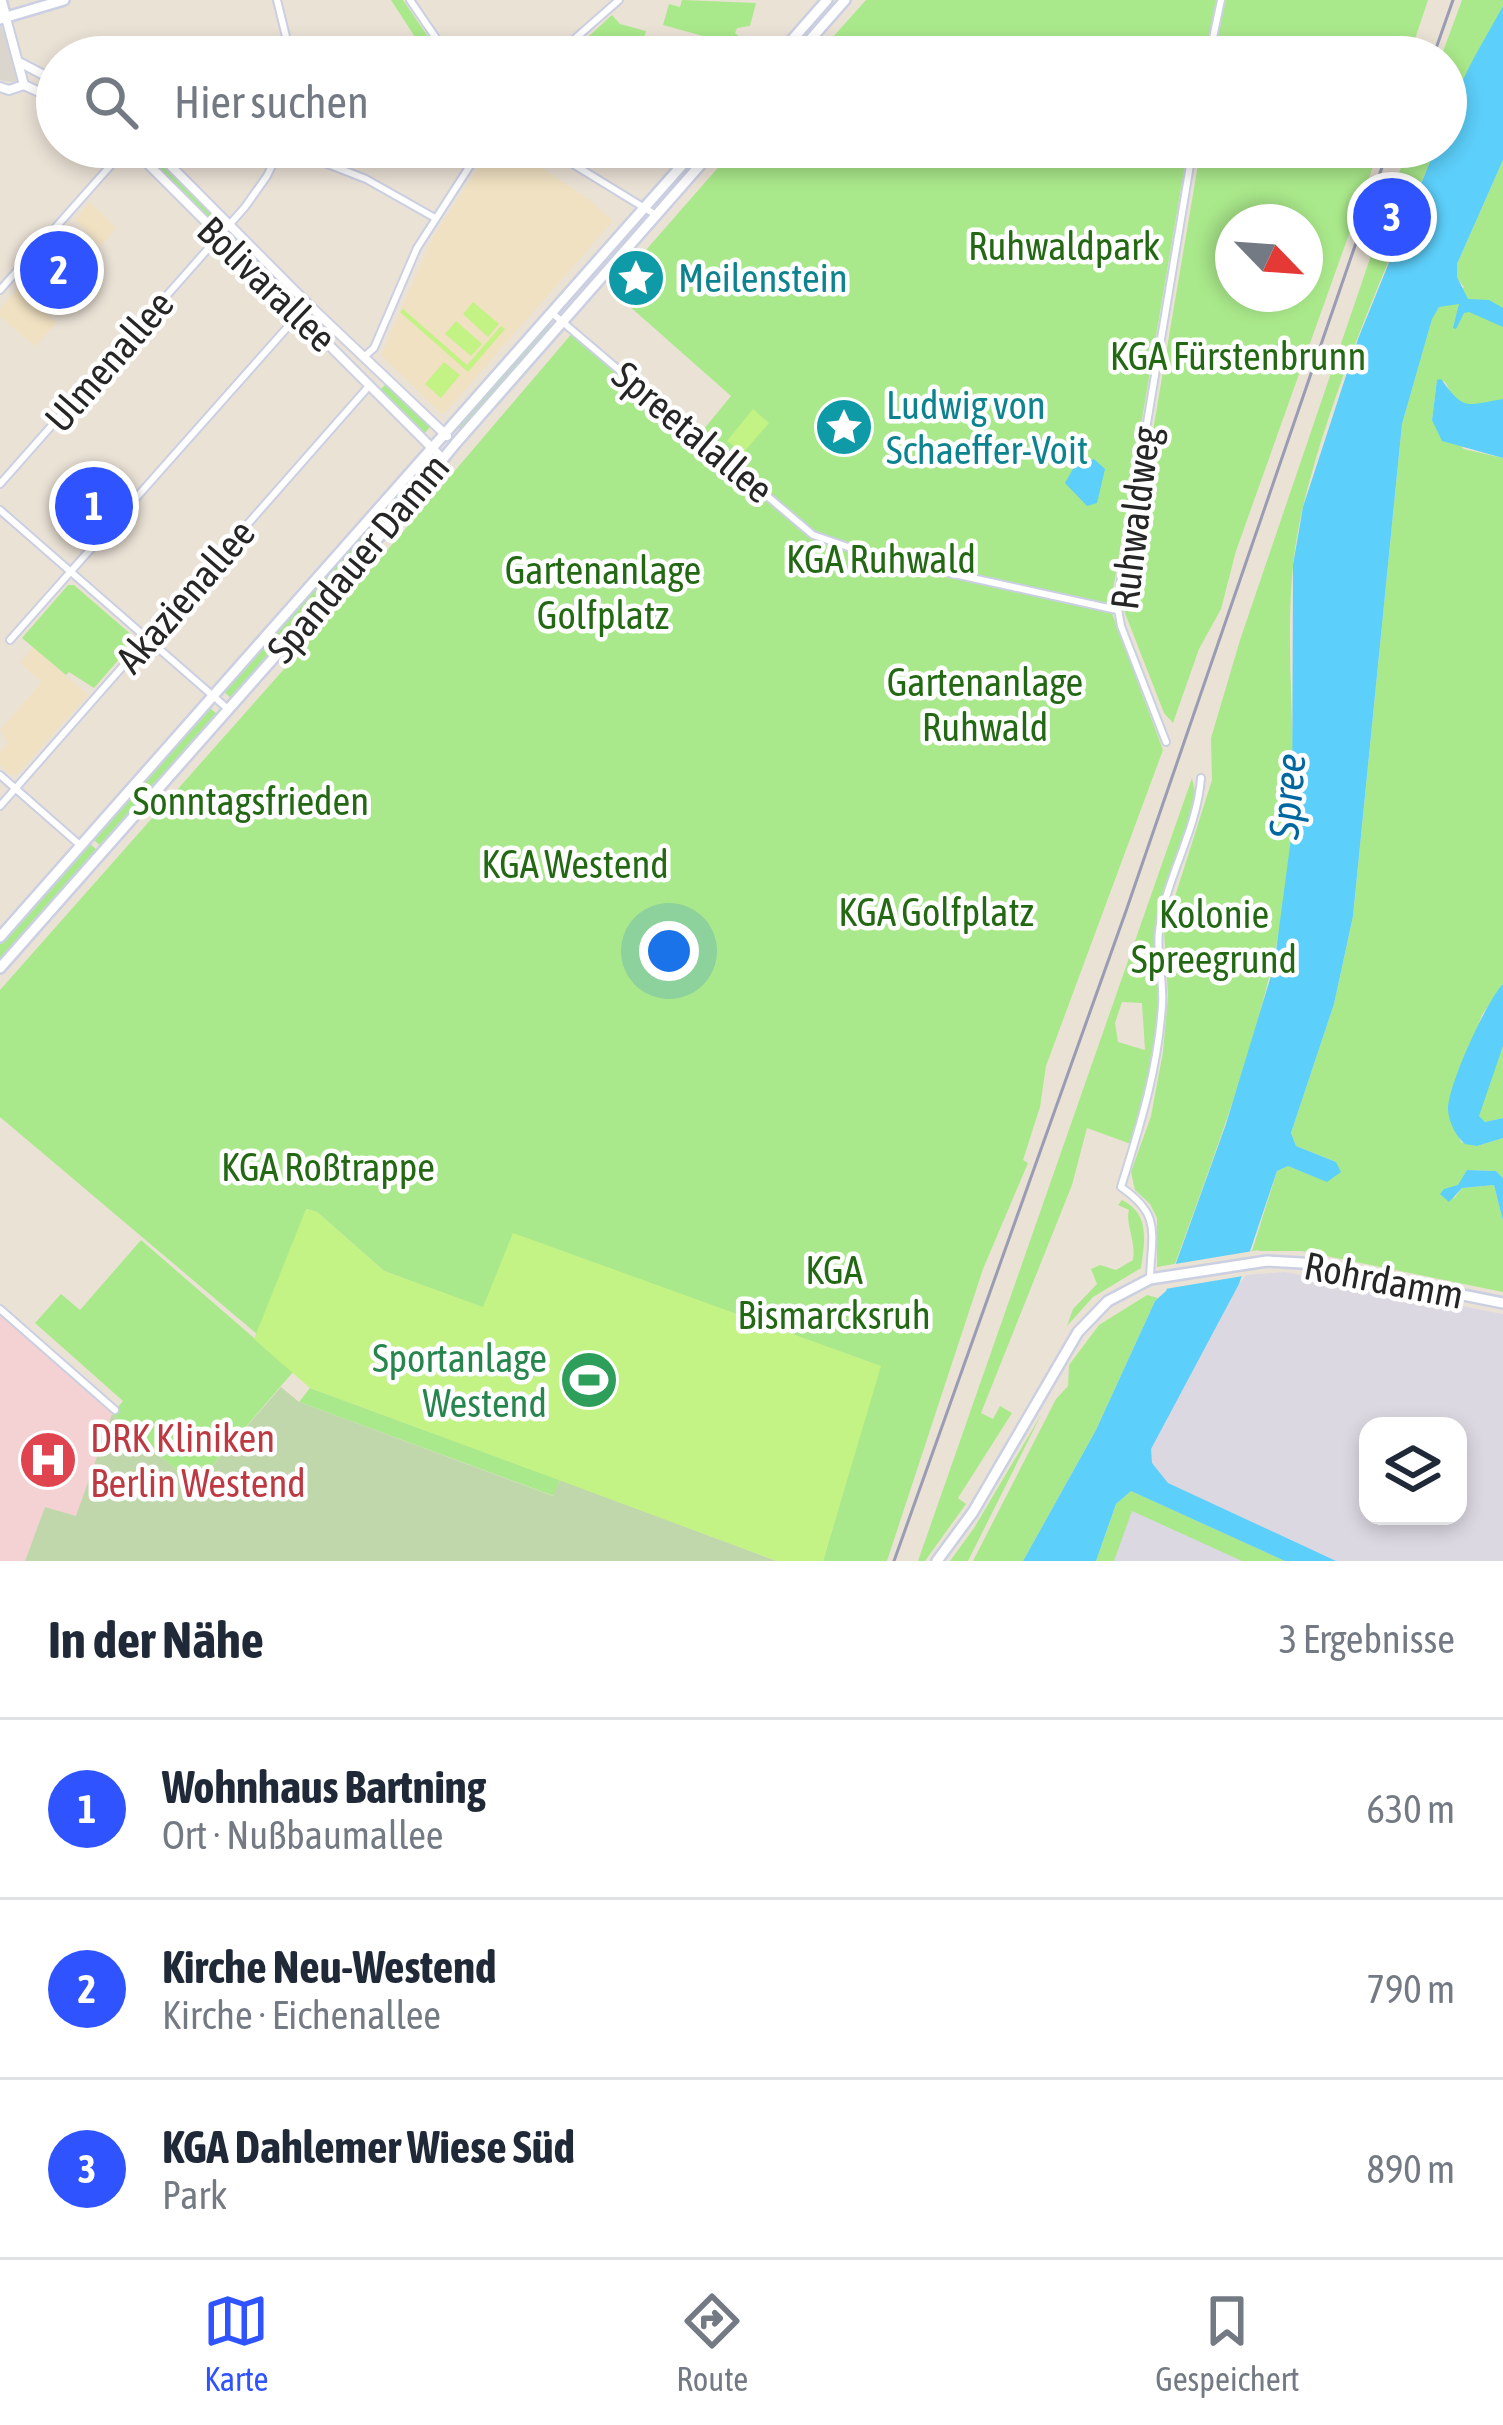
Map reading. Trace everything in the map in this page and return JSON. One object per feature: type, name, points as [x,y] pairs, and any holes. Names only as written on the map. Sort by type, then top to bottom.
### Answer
[{"type":"main road","points":[[1,0],[3,18],[64,0]]},
{"type":"main road","points":[[795,36],[827,0]]},
{"type":"main road","points":[[813,36],[845,0]]},
{"type":"main road","name":"Spandauer Damm","points":[[0,938],[679,168]]},
{"type":"main road","name":"Spandauer Damm","points":[[0,968],[392,524],[456,443],[697,168]]},
{"type":"main road","name":"Rohrdamm","points":[[1153,1278],[1264,1261],[1302,1264],[1503,1304]]},
{"type":"main road","points":[[938,1561],[973,1512],[1084,1323],[1108,1301],[1153,1278]]},
{"type":"street","points":[[277,0],[286,36]]},
{"type":"street","points":[[410,0],[435,36]]},
{"type":"street","points":[[578,36],[619,0]]},
{"type":"street","points":[[1213,36],[1221,0]]},
{"type":"street","points":[[3,18],[24,85]]},
{"type":"street","points":[[20,63],[36,71]]},
{"type":"street","points":[[3,90],[24,85],[36,90]]},
{"type":"street","points":[[0,290],[110,168]]},
{"type":"street","name":"Bolivarallee","points":[[150,168],[443,459]]},
{"type":"street","name":"Bolivarallee","points":[[172,168],[456,443]]},
{"type":"street","name":"Ulmenallee","points":[[0,484],[218,238],[271,168]]},
{"type":"street","points":[[337,168],[434,218]]},
{"type":"street","points":[[364,358],[374,348],[402,278],[434,218],[468,168]]},
{"type":"street","points":[[580,168],[656,215]]},
{"type":"street","name":"Ruhwaldweg","points":[[1166,742],[1117,610],[1190,168]]},
{"type":"street","points":[[10,640],[308,304]]},
{"type":"street","name":"Spreetalallee","points":[[553,313],[813,535],[877,557],[1117,610]]},
{"type":"street","name":"Bolivarallee","points":[[352,369],[364,358]]},
{"type":"street","name":"Bolivarallee","points":[[369,386],[380,374]]},
{"type":"street","name":"Akazienallee","points":[[0,806],[369,386]]},
{"type":"street","points":[[0,510],[228,710]]},
{"type":"street","points":[[0,775],[81,846]]},
{"type":"street","points":[[1153,1278],[1151,1219],[1137,1198],[1121,1187],[1146,1111],[1157,1054],[1163,1000],[1160,925],[1200,800],[1201,778]]},
{"type":"street","points":[[0,1309],[115,1409]]},
{"type":"shaded area","points":[[0,23],[21,75],[16,83],[0,80]]},
{"type":"shaded area","points":[[478,168],[542,168],[613,221],[443,415],[381,355],[433,237]]},
{"type":"shaded area","points":[[90,202],[116,228],[101,246],[75,219]]},
{"type":"shaded area","points":[[22,284],[57,323],[35,346],[0,317],[0,309]]},
{"type":"shaded area","points":[[33,647],[88,695],[12,775],[0,765],[0,752],[8,743],[0,730],[42,682],[20,663]]},
{"type":"shaded area","points":[[1285,1272],[1503,1314],[1503,1561],[1096,1561],[1246,1275]]},
{"type":"shaded area","name":"DRK Kliniken Berlin Westend","points":[[0,1313],[112,1414],[76,1517],[45,1507],[25,1561],[0,1561]]},
{"type":"green space","points":[[391,0],[403,0],[428,36],[414,36]]},
{"type":"green space","points":[[682,0],[756,3],[750,26],[737,28],[738,36],[703,36],[663,25],[669,4],[680,7]]},
{"type":"green space","points":[[866,0],[1216,0],[1209,36],[834,36]]},
{"type":"green space","points":[[1226,0],[1428,0],[1416,36],[1218,36]]},
{"type":"green space","points":[[1462,0],[1503,0],[1467,80],[1467,36],[1449,36]]},
{"type":"green space","points":[[612,15],[620,24],[646,31],[645,36],[589,36]]},
{"type":"green space","points":[[1503,160],[1503,399],[1477,408],[1455,400],[1445,382],[1437,380],[1432,420],[1464,449],[1503,458],[1503,984],[1482,1015],[1448,1107],[1461,1142],[1477,1146],[1503,1138],[1503,1178],[1496,1171],[1467,1170],[1453,1200],[1462,1188],[1494,1185],[1503,1221],[1503,1292],[1302,1251],[1252,1251],[1277,1171],[1288,1166],[1327,1181],[1336,1162],[1296,1146],[1291,1133],[1334,1004],[1353,916],[1402,424],[1432,318],[1464,287],[1456,277],[1457,264]]},
{"type":"green space","points":[[155,168],[169,168],[220,221],[213,228]]},
{"type":"green space","points":[[718,168],[1184,168],[1110,608],[1163,750],[1046,1066],[1040,1107],[1023,1160],[1028,1163],[983,1269],[887,1561],[823,1561],[880,1366],[513,1234],[484,1308],[384,1271],[317,1212],[307,1209],[258,1335],[0,1117],[0,990],[338,608],[574,331],[699,435],[731,396],[611,290]]},
{"type":"green space","name":"KGA Fürstenbrunn","points":[[1197,168],[1373,168],[1323,307],[1323,204],[1215,204],[1215,312],[1321,312],[1236,551],[1221,609],[1199,649],[1173,723],[1164,713],[1123,608]]},
{"type":"green space","name":"Kolonie Spreegrund","points":[[1401,168],[1427,168],[1346,370],[1315,461],[1295,547],[1290,629],[1292,835],[1264,999],[1175,1264],[1157,1267],[1157,1218],[1135,1190],[1131,1172],[1151,1116],[1163,1052],[1168,996],[1164,931],[1212,780],[1211,738]]},
{"type":"green space","points":[[235,236],[297,298],[291,305],[228,243]]},
{"type":"green space","points":[[473,302],[499,324],[488,337],[463,314]]},
{"type":"green space","points":[[403,309],[467,365],[501,326],[505,329],[468,372],[400,312]]},
{"type":"green space","points":[[456,321],[482,344],[471,356],[445,334]]},
{"type":"green space","points":[[548,323],[552,327],[462,430],[457,427]]},
{"type":"green space","points":[[444,362],[460,375],[441,398],[425,384]]},
{"type":"green space","points":[[386,384],[430,427],[424,434],[379,391]]},
{"type":"green space","points":[[753,409],[769,423],[743,453],[727,441]]},
{"type":"green space","points":[[425,463],[399,510],[232,699],[223,691]]},
{"type":"green space","points":[[68,585],[74,585],[133,636],[134,642],[94,688],[69,672],[66,675],[22,638]]},
{"type":"green space","points":[[209,707],[218,715],[102,847],[93,839]]},
{"type":"green space","points":[[1192,778],[1196,796],[1156,927],[1158,1018],[1148,1087],[1131,1144],[1087,1128],[1072,1185],[981,1413],[993,1419],[1000,1406],[1012,1413],[958,1498],[966,1504],[925,1561],[918,1561]],"holes":[[[1122,1002],[1142,1003],[1145,1050],[1118,1042],[1115,1023]]]},
{"type":"green space","points":[[89,843],[98,851],[0,962],[0,943]]},
{"type":"green space","points":[[1503,1046],[1503,1118],[1485,1122],[1479,1108]]},
{"type":"green space","points":[[1122,1200],[1141,1220],[1141,1268],[1093,1297],[1067,1326],[1073,1309],[1097,1284],[1091,1269],[1100,1265],[1116,1270],[1133,1260],[1129,1210],[1118,1205]]},
{"type":"green space","name":"Sportanlage Westend","points":[[306,1209],[317,1212],[384,1271],[483,1307],[513,1233],[881,1366],[823,1561],[777,1561],[310,1388],[254,1339]]},
{"type":"green space","points":[[141,1240],[293,1372],[195,1486],[112,1414],[123,1401],[35,1323],[61,1294],[80,1310]]},
{"type":"green space","points":[[1166,1291],[1155,1301],[1096,1430],[1023,1561],[973,1561],[1056,1399],[1068,1386],[1069,1365],[1099,1325],[1147,1295],[1158,1298]]},
{"type":"green space","points":[[281,1387],[299,1402],[553,1496],[560,1480],[777,1561],[25,1561],[45,1507],[76,1516],[112,1414],[195,1486]]},
{"type":"green space","points":[[310,1388],[560,1480],[554,1496],[299,1402]]},
{"type":"green space","points":[[1041,1415],[968,1561],[950,1561],[974,1528]]},
{"type":"green space","points":[[1131,1491],[1285,1561],[1242,1561],[1132,1511],[1114,1561],[1096,1561],[1116,1504]]},
{"type":"water","points":[[1503,6],[1503,160],[1457,264],[1457,277],[1468,299],[1489,300],[1503,308],[1503,327],[1469,312],[1456,329],[1459,304],[1439,307],[1402,424],[1353,916],[1334,1004],[1291,1133],[1296,1146],[1336,1162],[1341,1172],[1327,1182],[1288,1166],[1277,1171],[1239,1284],[1151,1449],[1152,1463],[1168,1483],[1336,1561],[1285,1561],[1131,1491],[1116,1504],[1096,1561],[1023,1561],[1096,1430],[1155,1301],[1166,1291],[1226,1124],[1274,966],[1292,831],[1293,565],[1303,507],[1358,339],[1427,168],[1467,168],[1467,73]]},
{"type":"water","points":[[1437,380],[1467,404],[1503,399],[1503,458],[1442,441],[1432,420]]},
{"type":"water","points":[[1094,459],[1105,469],[1097,503],[1087,506],[1065,483],[1074,467]]},
{"type":"water","points":[[1503,984],[1503,1046],[1479,1116],[1485,1122],[1503,1118],[1503,1138],[1477,1146],[1465,1144],[1450,1120],[1449,1099],[1469,1044]]},
{"type":"water","points":[[1467,1170],[1496,1171],[1503,1178],[1503,1221],[1494,1185],[1462,1188],[1449,1202],[1440,1194],[1458,1185]]},
{"type":"pier","points":[[1259,1250],[1249,1275],[1159,1290],[1169,1265]]},
{"type":"railway","points":[[1440,36],[1453,0]]},
{"type":"railway","points":[[894,1561],[1126,911],[1382,168]]},
{"type":"place","name":"KGA Dahlemer Wiese Süd","points":[[1392,217]]},
{"type":"place","name":"Kirche Neu-Westend","points":[[59,270]]},
{"type":"place","name":"Meilenstein","points":[[636,278]]},
{"type":"place","name":"Ludwig von Schaeffer-Voit","points":[[844,427]]},
{"type":"place","name":"Wohnhaus Bartning","points":[[94,506]]},
{"type":"place","name":"Sportanlage Westend","points":[[589,1380]]},
{"type":"place","name":"DRK Kliniken Berlin Westend","points":[[48,1460]]},
{"type":"park label","name":"Ruhwaldpark","points":[[1064,246]]},
{"type":"park label","name":"KGA Ruhwald","points":[[881,559]]},
{"type":"park label","name":"Gartenanlage Golfplatz","points":[[603,592]]},
{"type":"park label","name":"Gartenanlage Ruhwald","points":[[985,704]]},
{"type":"park label","name":"Sonntagsfrieden","points":[[251,801]]},
{"type":"park label","name":"KGA Westend","points":[[575,864]]},
{"type":"park label","name":"KGA Golfplatz","points":[[936,912]]},
{"type":"park label","name":"KGA Roßtrappe","points":[[328,1167]]},
{"type":"park label","name":"KGA Bismarcksruh","points":[[834,1292]]},
{"type":"water label","name":"Spree","points":[[1287,796]]}]
